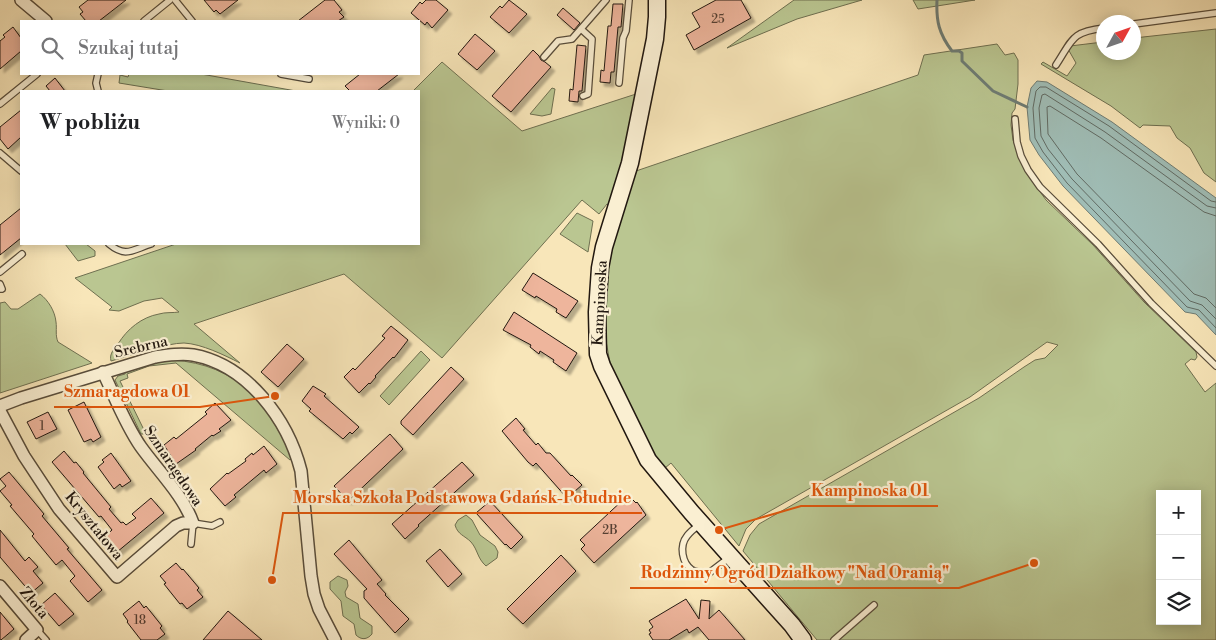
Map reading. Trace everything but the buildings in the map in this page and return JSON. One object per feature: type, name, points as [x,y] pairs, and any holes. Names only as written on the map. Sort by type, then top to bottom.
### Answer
[{"type":"street","points":[[21,0],[45,20]]},
{"type":"street","name":"Kampinoska","points":[[657,0],[655,39],[630,162],[604,247],[600,268],[597,312],[598,354],[602,366],[648,460],[701,523],[792,624],[803,640]]},
{"type":"street","name":"Srebrna","points":[[0,406],[155,356],[176,354],[194,356],[214,362],[232,371],[253,388],[264,400],[282,425],[299,461],[310,576],[319,609],[335,640]]},
{"type":"street","name":"Szmaragdowa","points":[[104,372],[141,447],[188,510],[193,523]]},
{"type":"street","name":"Kryształowa","points":[[0,411],[28,462],[60,509],[117,577],[176,526],[183,523],[193,523]]},
{"type":"street","name":"Złota","points":[[0,586],[37,630]]},
{"type":"street","points":[[26,640],[37,630]]},
{"type":"lane","points":[[145,20],[170,0]]},
{"type":"lane","points":[[175,0],[191,20]]},
{"type":"lane","points":[[544,56],[558,41],[572,39],[606,0]]},
{"type":"lane","points":[[619,83],[622,38],[626,31],[629,0]]},
{"type":"lane","points":[[1141,23],[1216,13]]},
{"type":"lane","points":[[582,29],[592,39],[588,94],[583,96]]},
{"type":"lane","points":[[1056,65],[1075,36],[1088,30],[1096,29]]},
{"type":"lane","points":[[0,104],[35,75]]},
{"type":"lane","points":[[98,75],[96,83],[98,90]]},
{"type":"lane","points":[[287,75],[309,79]]},
{"type":"lane","points":[[1015,119],[1017,142],[1021,156],[1040,187],[1098,244],[1151,303],[1216,366]]},
{"type":"lane","points":[[0,153],[20,170]]},
{"type":"lane","points":[[110,245],[126,253],[144,245]]},
{"type":"lane","points":[[0,272],[22,254]]},
{"type":"lane","points":[[0,284],[2,289],[0,289]]},
{"type":"lane","points":[[191,544],[193,523],[212,526],[220,522]]},
{"type":"lane","points":[[701,523],[686,537],[682,548],[685,562],[692,569],[708,573],[731,556]]},
{"type":"lane","points":[[834,640],[874,605]]},
{"type":"lane","name":"Złota","points":[[37,630],[46,640]]},
{"type":"green space","points":[[794,0],[862,0],[797,19],[727,48]]},
{"type":"green space","points":[[913,0],[975,0],[918,9]]},
{"type":"green space","points":[[1216,29],[1216,182],[1204,173],[1190,148],[1177,138],[1170,126],[1143,125],[1140,128],[1111,106],[1041,64],[1043,62],[1067,76],[1076,63],[1068,49],[1070,46],[1096,43],[1096,60],[1141,60],[1141,37]]},
{"type":"green space","points":[[997,44],[1005,55],[1014,53],[1018,60],[1018,84],[1011,125],[1013,140],[1025,171],[1046,200],[1093,245],[1144,302],[1196,352],[1197,357],[1195,360],[1191,359],[1185,364],[1205,392],[1216,383],[1216,640],[817,640],[743,551],[750,535],[759,524],[979,398],[1035,360],[1045,358],[1058,345],[1047,342],[970,397],[756,519],[746,529],[739,546],[671,463],[665,468],[657,459],[611,368],[606,341],[606,271],[636,171],[918,75],[924,55]]},
{"type":"green space","points":[[442,62],[522,131],[636,94],[625,156],[610,206],[607,204],[599,214],[582,200],[442,358],[344,274],[194,324],[240,363],[220,353],[184,343],[158,347],[111,361],[114,350],[126,333],[136,324],[153,316],[179,312],[162,298],[144,301],[119,311],[109,310],[112,307],[75,278],[173,245],[420,245],[420,90],[414,90]]},
{"type":"green space","points":[[120,75],[128,77],[129,75],[207,75],[290,90],[162,90],[119,83]]},
{"type":"green space","points":[[552,88],[555,89],[551,114],[542,116],[530,114]]},
{"type":"green space","points":[[577,213],[593,221],[588,252],[560,234]]},
{"type":"green space","points":[[66,245],[87,245],[95,251],[95,256],[78,261]]},
{"type":"green space","points":[[40,294],[46,299],[53,310],[58,342],[92,363],[0,393],[0,303],[5,302],[11,309],[18,309]]},
{"type":"green space","points":[[421,351],[430,360],[389,405],[380,396]]},
{"type":"green space","points":[[173,360],[196,363],[216,370],[233,378],[248,390],[272,420],[292,458],[290,460],[176,363],[149,366],[127,374],[128,378],[120,381],[146,434],[141,434],[115,380],[118,376],[125,374],[125,370],[157,361]]},
{"type":"green space","points":[[466,515],[472,520],[480,535],[495,546],[498,552],[497,558],[486,566],[471,542],[456,528],[455,525],[458,520]]},
{"type":"green space","points":[[338,576],[347,580],[346,597],[358,604],[360,618],[372,626],[372,634],[364,639],[356,635],[354,624],[343,616],[341,601],[330,589],[330,582]]},
{"type":"water","points":[[1037,81],[1047,82],[1112,122],[1216,198],[1216,335],[1196,314],[1185,312],[1063,186],[1039,155],[1030,140],[1027,107],[1031,88]]},
{"type":"waterway","points":[[937,0],[939,27],[952,51],[962,53],[962,61],[993,91],[1027,107]]},
{"type":"place","name":"Szmaragdowa 01","points":[[275,396]]},
{"type":"place","name":"Kampinoska 01","points":[[719,530]]},
{"type":"place","name":"Rodzinny Ogród Działkowy \"Nad Oranią\"","points":[[1034,563]]},
{"type":"place","name":"Morska Szkoła Podstawowa Gdańsk-Południe","points":[[272,580]]}]
